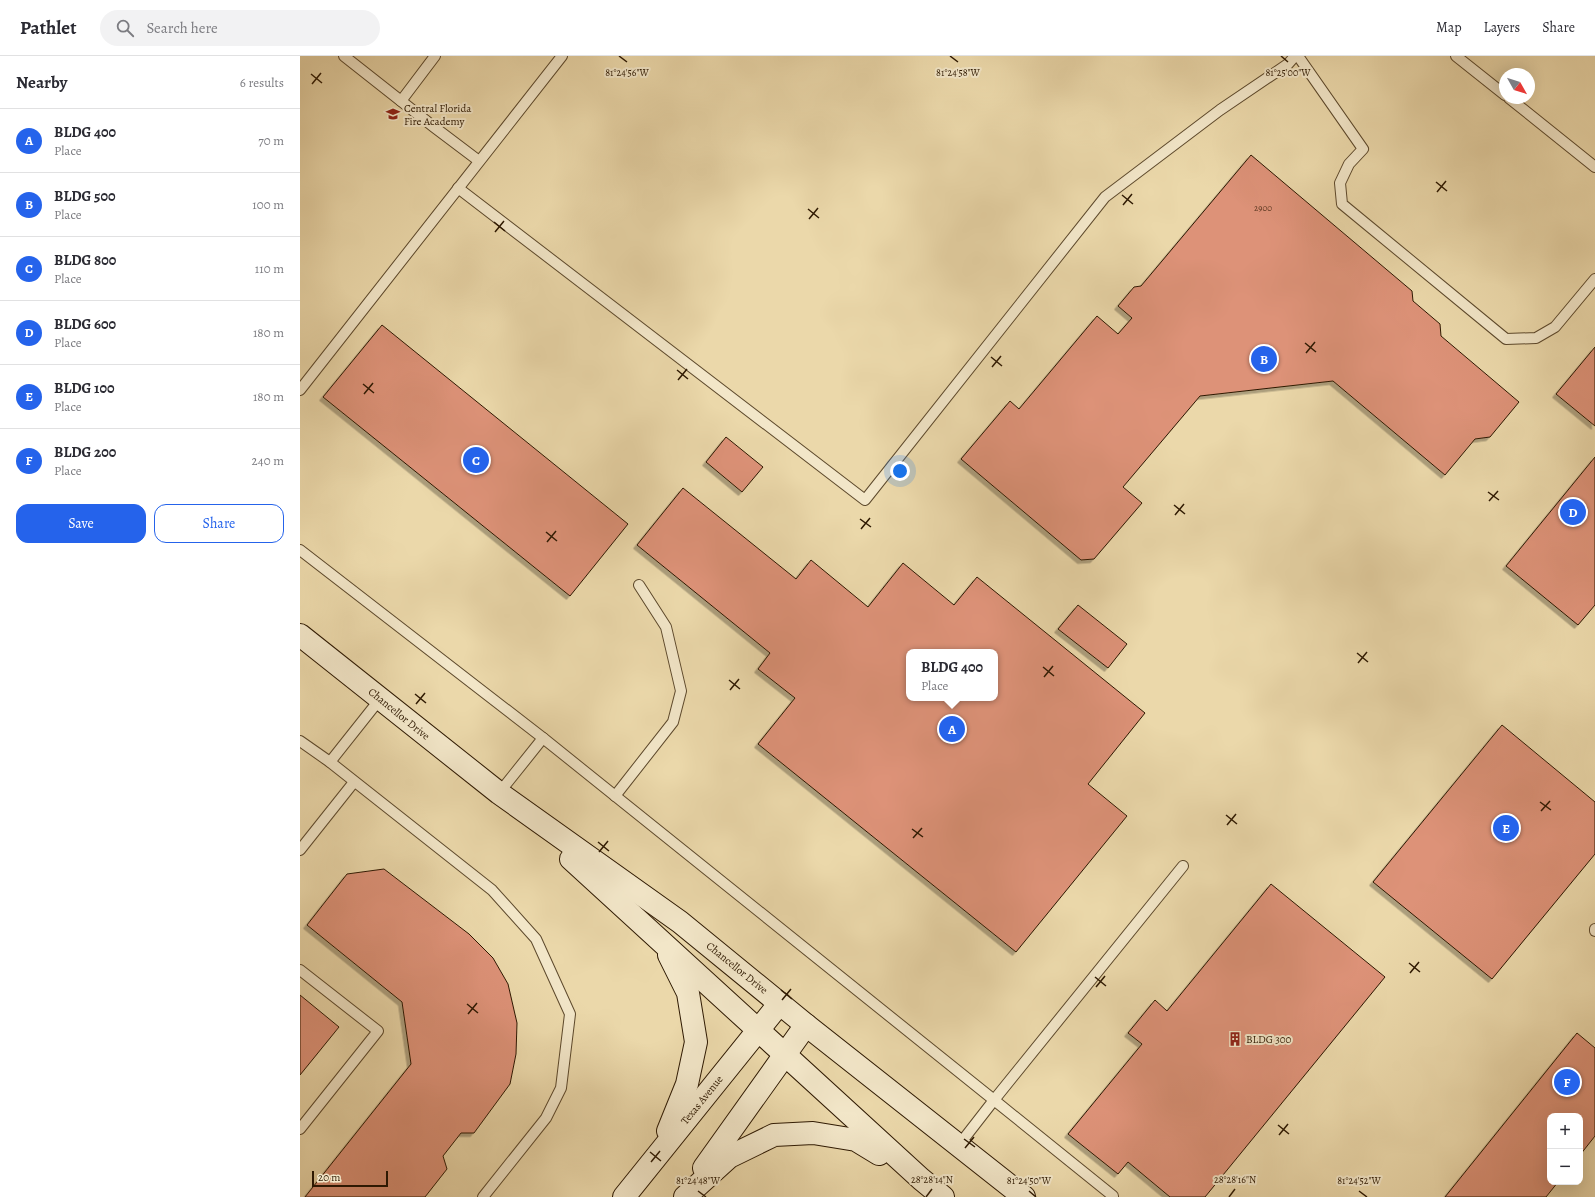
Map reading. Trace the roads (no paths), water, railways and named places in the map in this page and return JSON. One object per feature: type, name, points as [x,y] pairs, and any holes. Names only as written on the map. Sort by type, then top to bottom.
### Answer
[{"type":"street","name":"Chancellor Drive","points":[[300,635],[499,793],[680,922],[806,1025],[1024,1197]]},
{"type":"street","name":"Chancellor Drive","points":[[499,793],[663,942],[784,1056],[943,1197]]},
{"type":"street","points":[[660,1153],[687,1084],[696,1042],[688,993],[663,942]]},
{"type":"street","name":"Texas Avenue","points":[[624,1197],[780,1003]]},
{"type":"street","points":[[684,1197],[806,1025]]},
{"type":"street","points":[[684,1197],[729,1157],[774,1135],[813,1133],[856,1140],[921,1179]]},
{"type":"lane","points":[[344,56],[479,161]]},
{"type":"lane","points":[[401,101],[435,56]]},
{"type":"lane","points":[[300,390],[562,56]]},
{"type":"lane","points":[[458,188],[866,500],[1104,197],[1220,110],[1288,64],[1295,56]]},
{"type":"lane","points":[[1298,56],[1364,149],[1349,164],[1340,183],[1342,204],[1506,339],[1536,338],[1554,327],[1595,279]]},
{"type":"lane","points":[[1456,56],[1499,90]]},
{"type":"lane","points":[[1516,104],[1595,167]]},
{"type":"lane","points":[[300,550],[615,796],[1113,1197]]},
{"type":"lane","points":[[615,796],[673,722],[681,691],[666,627],[639,585]]},
{"type":"lane","points":[[330,762],[380,699]]},
{"type":"lane","points":[[499,793],[542,738]]},
{"type":"lane","points":[[300,741],[330,762],[492,890],[536,939],[570,1014],[561,1088],[546,1118],[483,1197]]},
{"type":"lane","points":[[300,850],[354,782]]},
{"type":"lane","points":[[959,1145],[1182,866]]},
{"type":"lane","points":[[300,970],[378,1031],[300,1129]]},
{"type":"place","name":"Central Florida Fire Academy","points":[[393,114]]},
{"type":"place","name":"BLDG 500","points":[[1264,359]]},
{"type":"place","name":"BLDG 800","points":[[476,460]]},
{"type":"place","name":"BLDG 600","points":[[1573,512]]},
{"type":"place","name":"BLDG 400","points":[[952,729]]},
{"type":"place","name":"BLDG 100","points":[[1506,828]]},
{"type":"place","name":"BLDG 300","points":[[1235,1039]]},
{"type":"place","name":"BLDG 200","points":[[1567,1082]]}]
